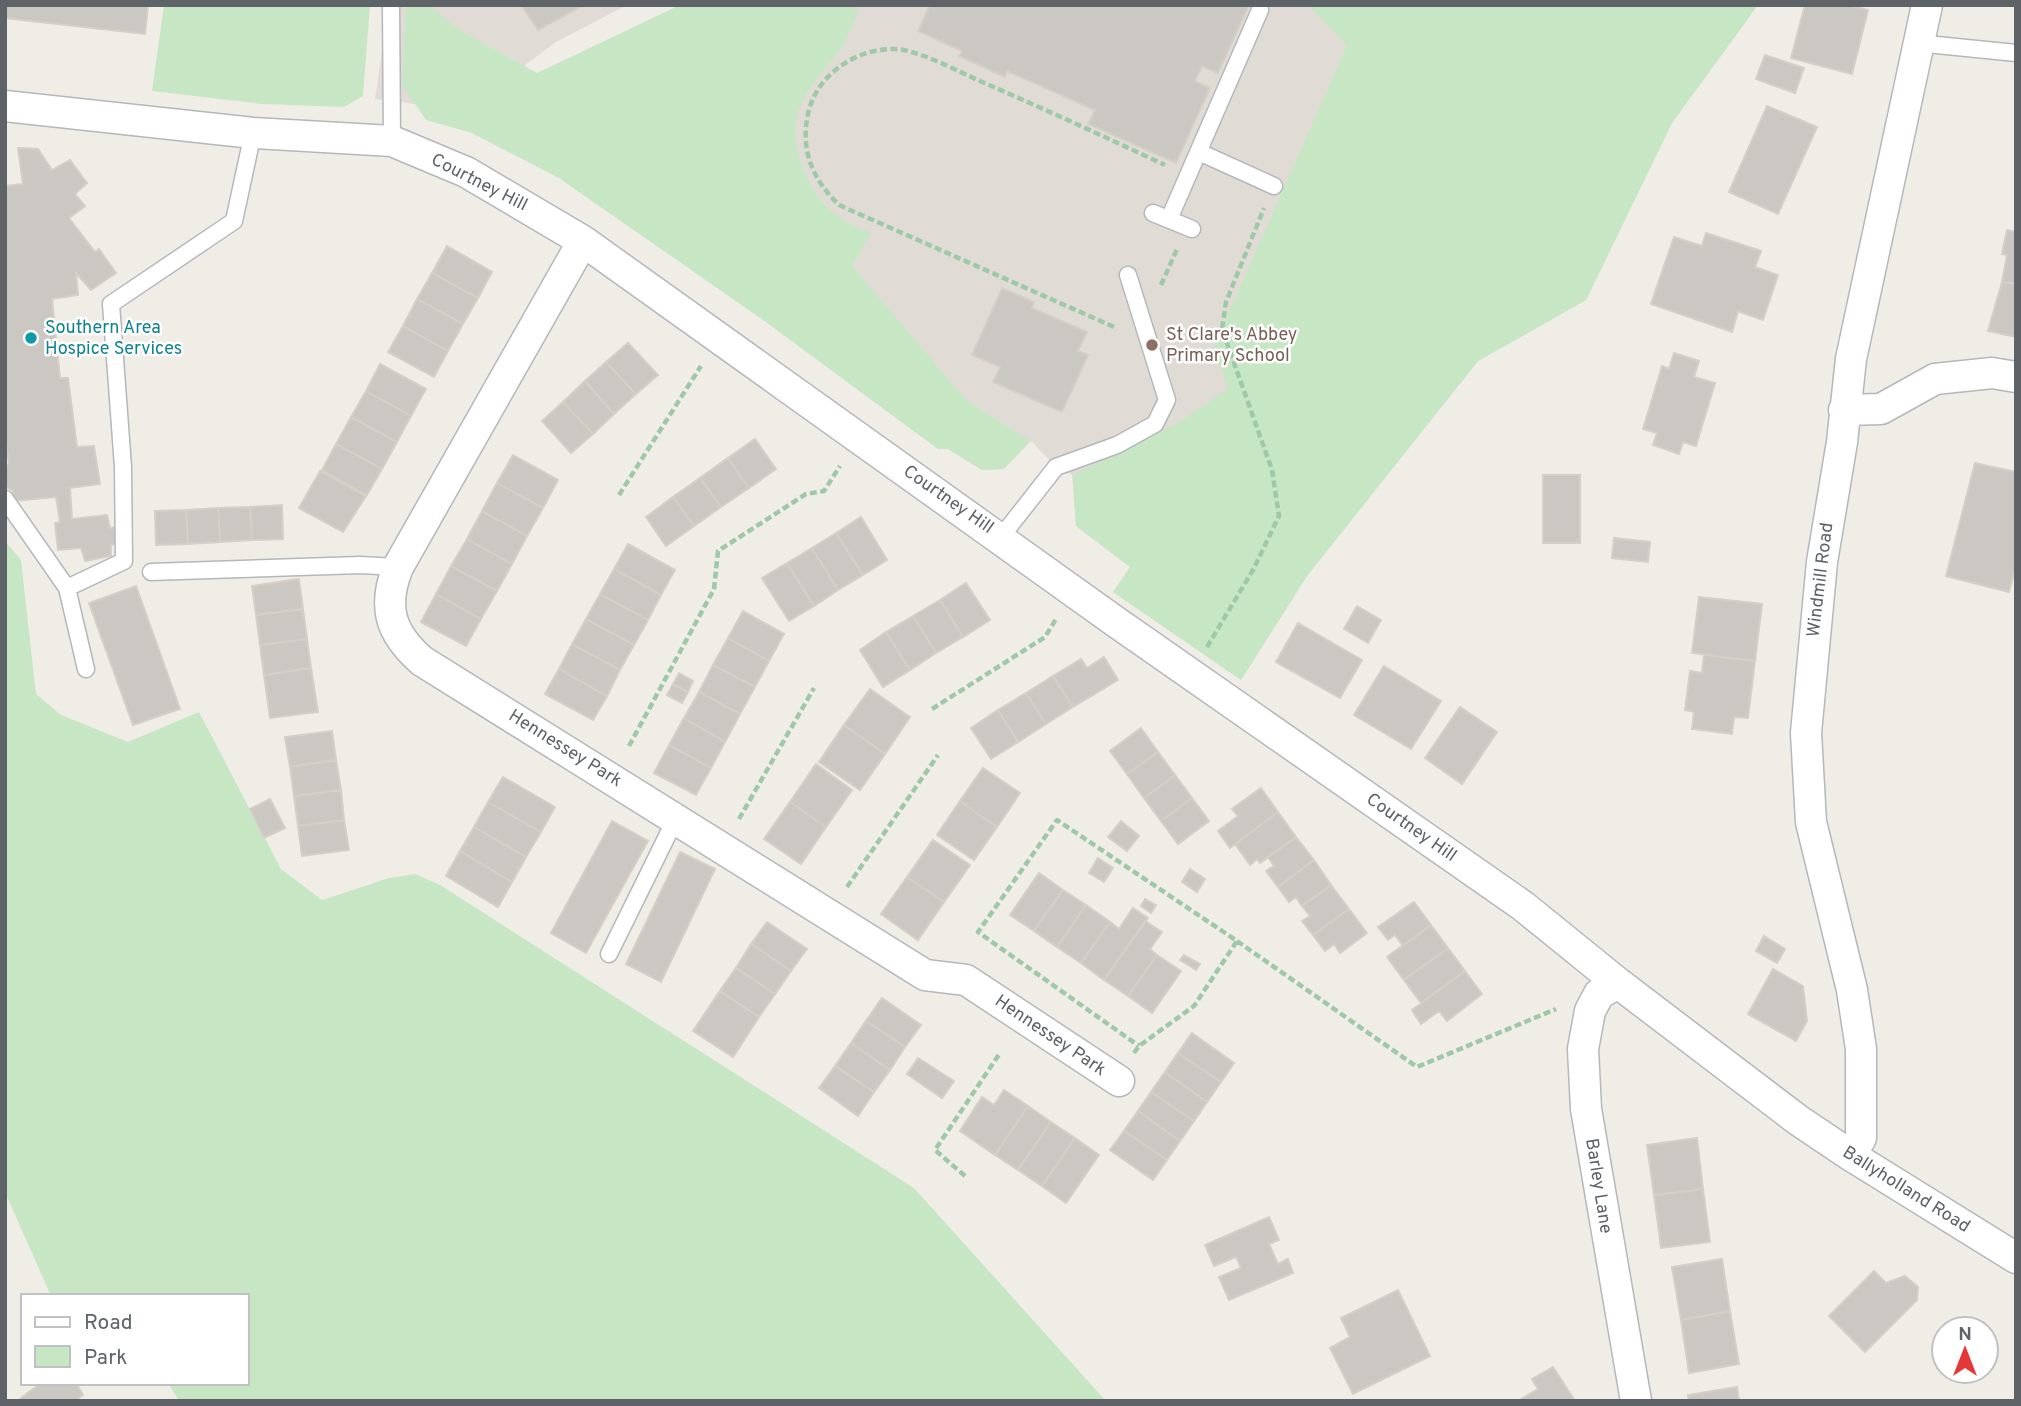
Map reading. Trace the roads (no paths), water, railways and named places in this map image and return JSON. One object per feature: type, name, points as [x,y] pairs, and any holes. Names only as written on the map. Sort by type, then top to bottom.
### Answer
[{"type":"street","name":"Windmill Road","points":[[1850,1155],[1861,1138],[1864,1097],[1861,1049],[1852,990],[1811,822],[1806,733],[1819,589],[1842,442],[1851,359],[1927,5]]},
{"type":"street","name":"Courtney Hill","points":[[5,106],[253,133],[392,141],[466,172],[583,241],[1190,674],[1523,906],[1618,983],[1798,1120]]},
{"type":"street","name":"Hennessey Park","points":[[583,241],[398,567],[390,589],[391,620],[403,644],[434,668],[925,975],[966,980],[1119,1082]]},
{"type":"street","points":[[1844,410],[1881,409],[1935,379],[1992,373],[2016,376]]},
{"type":"street","name":"Barley Lane","points":[[1618,983],[1599,994],[1590,1011],[1583,1049],[1588,1122],[1636,1401]]},
{"type":"street","name":"Ballyholland Road","points":[[1798,1120],[2016,1258]]},
{"type":"lane","points":[[391,5],[392,141]]},
{"type":"lane","points":[[1192,229],[1161,216],[1199,152],[1260,10]]},
{"type":"lane","points":[[1917,43],[2016,52]]},
{"type":"lane","points":[[67,588],[124,561],[123,467],[111,303],[234,221],[253,133]]},
{"type":"lane","points":[[1199,152],[1275,186]]},
{"type":"lane","points":[[1001,537],[1056,467],[1117,445],[1155,424],[1167,400],[1128,275]]},
{"type":"lane","points":[[5,499],[67,588],[86,669]]},
{"type":"lane","points":[[151,572],[360,565],[398,567]]},
{"type":"lane","points":[[609,954],[676,818]]},
{"type":"place","name":"Southern Area Hospice Services","points":[[31,338]]},
{"type":"place","name":"St Clare's Abbey Primary School","points":[[1152,345]]}]
